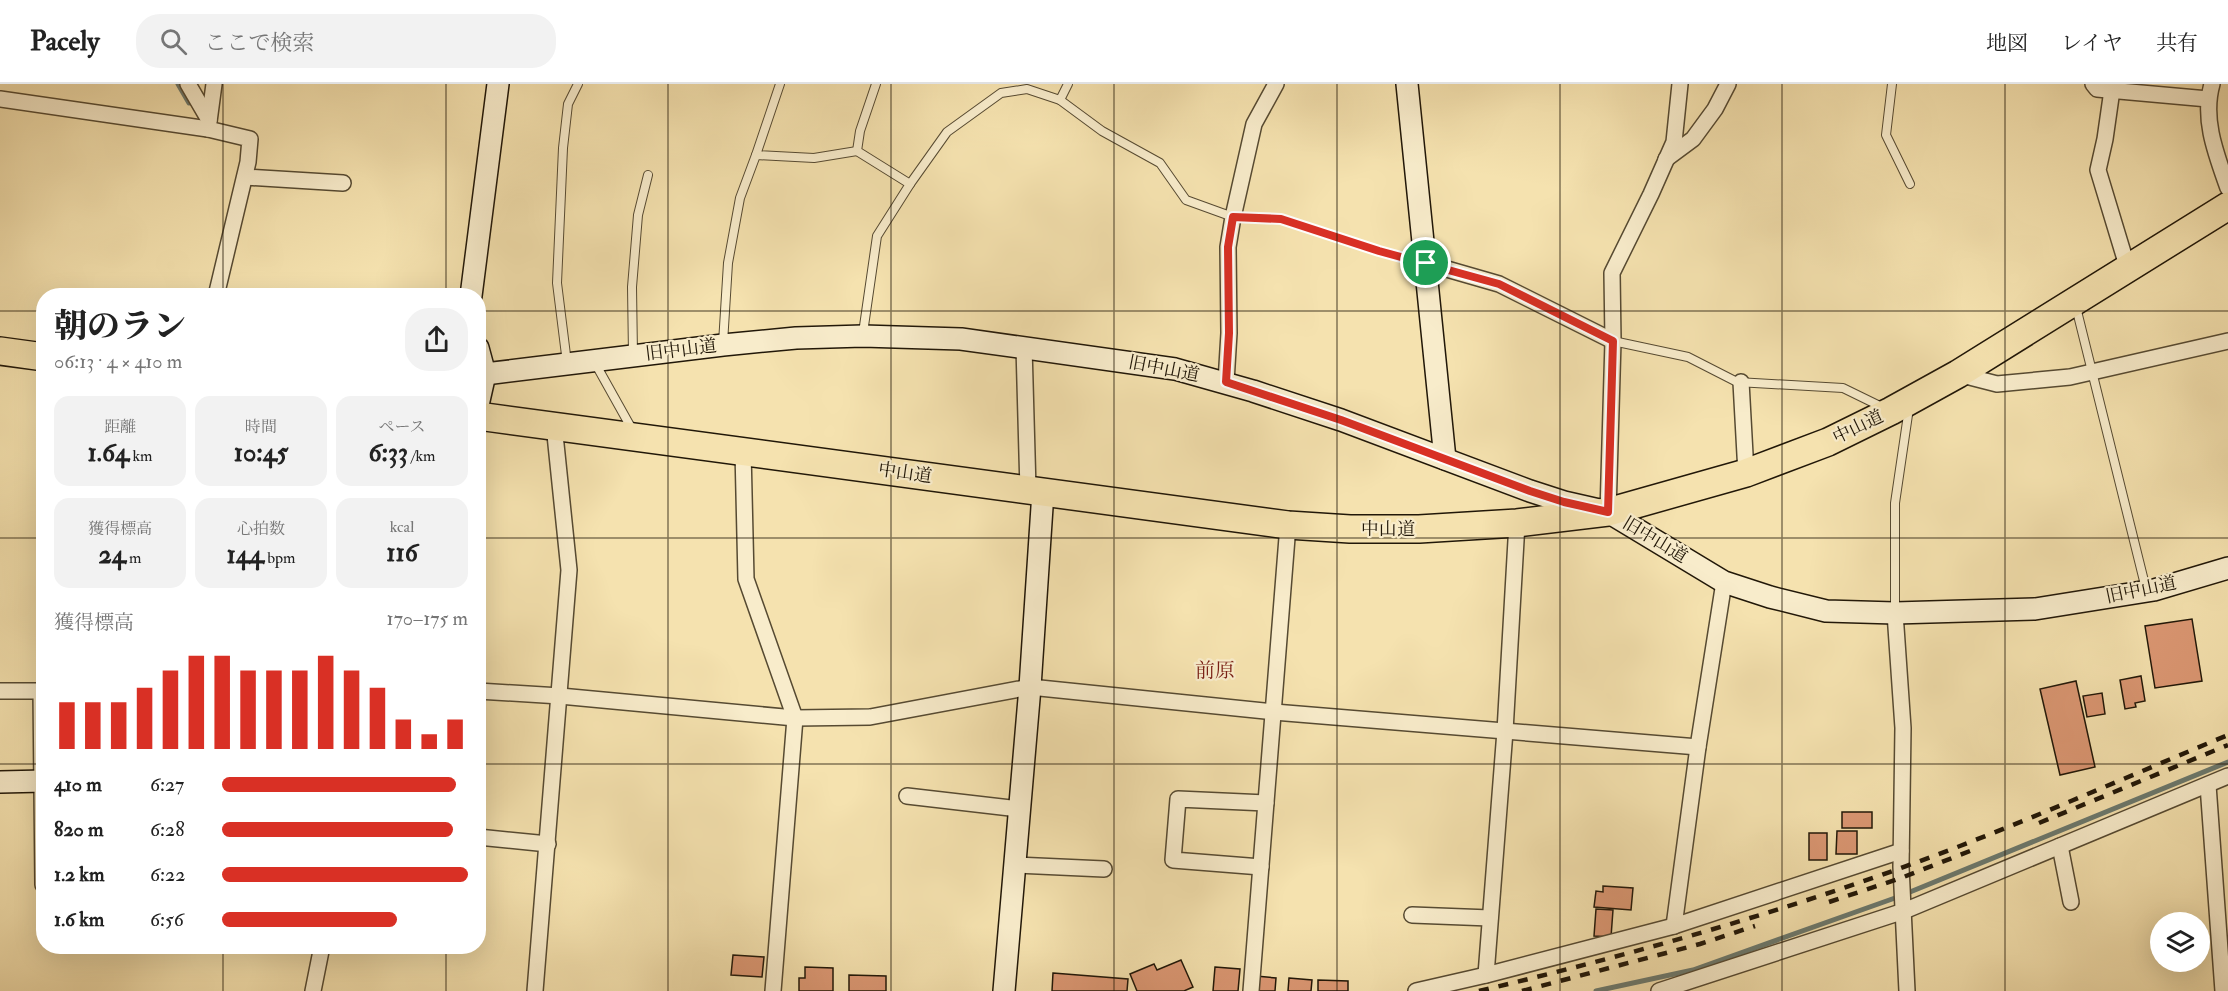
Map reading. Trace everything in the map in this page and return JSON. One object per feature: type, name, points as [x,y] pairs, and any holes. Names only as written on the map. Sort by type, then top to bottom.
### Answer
[{"type":"highway","name":"中山道","points":[[486,417],[1288,525],[1419,530],[1517,523],[1608,512],[1746,473],[1828,442],[1958,374],[2228,206]]},
{"type":"highway","points":[[0,351],[36,356]]},
{"type":"street","points":[[188,84],[209,124]]},
{"type":"street","points":[[209,124],[214,84]]},
{"type":"street","points":[[472,288],[498,84]]},
{"type":"street","points":[[1226,382],[1229,333],[1228,247],[1233,217],[1254,124],[1276,84]]},
{"type":"street","points":[[1407,84],[1445,459]]},
{"type":"street","points":[[1608,512],[1613,341],[1612,273],[1674,142],[1680,84]]},
{"type":"street","points":[[1666,159],[1693,139],[1715,109],[1728,84]]},
{"type":"street","points":[[2093,84],[2097,88],[2112,90],[2208,99]]},
{"type":"street","points":[[2212,84],[2208,99],[2212,144],[2228,188]]},
{"type":"street","points":[[2112,90],[2098,170],[2128,269]]},
{"type":"street","points":[[0,99],[209,124],[250,139],[245,177],[218,288]]},
{"type":"street","points":[[245,177],[343,183]]},
{"type":"street","points":[[1426,263],[1499,284],[1613,341]]},
{"type":"street","name":"旧中山道","points":[[486,374],[796,338],[863,336],[961,339],[1175,369],[1226,382],[1341,420],[1530,491],[1608,512],[1724,582],[1770,597],[1826,611],[1895,613],[2035,609],[2146,591],[2228,568]]},
{"type":"street","points":[[1958,374],[1997,384],[2070,377],[2228,341]]},
{"type":"street","points":[[1004,991],[1030,687],[1035,491],[1024,347]]},
{"type":"street","points":[[1741,382],[1746,473]]},
{"type":"street","points":[[536,991],[569,570],[554,426]]},
{"type":"street","points":[[743,451],[746,579],[795,718],[773,991]]},
{"type":"street","points":[[1486,975],[1505,731],[1517,523]]},
{"type":"street","points":[[1251,991],[1288,525]]},
{"type":"street","points":[[1674,926],[1698,747],[1724,582]]},
{"type":"street","points":[[1895,613],[1903,728],[1901,851],[1907,991]]},
{"type":"street","points":[[486,691],[560,696],[795,718],[870,717],[1030,687],[1274,712],[1698,747]]},
{"type":"street","points":[[0,691],[36,691]]},
{"type":"street","points":[[1659,991],[1677,989],[1904,911],[2228,776]]},
{"type":"street","points":[[0,782],[36,781]]},
{"type":"street","points":[[2208,785],[2223,991]]},
{"type":"street","points":[[907,796],[1019,808]]},
{"type":"street","points":[[1261,867],[1173,860],[1178,799],[1266,803]]},
{"type":"street","points":[[486,838],[548,843]]},
{"type":"street","points":[[2060,846],[2071,902]]},
{"type":"street","points":[[1416,991],[1674,926],[1901,851]]},
{"type":"street","points":[[1014,865],[1104,869]]},
{"type":"street","points":[[1412,915],[1490,918]]},
{"type":"street","points":[[313,991],[320,954]]},
{"type":"lane","points":[[567,364],[557,283],[563,148],[568,104],[578,84]]},
{"type":"lane","points":[[723,345],[728,263],[740,198],[780,84]]},
{"type":"lane","points":[[857,151],[860,131],[876,84]]},
{"type":"lane","points":[[1060,100],[1068,84]]},
{"type":"lane","points":[[1892,84],[1886,135],[1910,184]]},
{"type":"lane","points":[[863,336],[877,236],[910,184],[947,132],[1001,93],[1027,89],[1060,100],[1102,131],[1160,163],[1186,200],[1233,217],[1281,219],[1379,251],[1426,263]]},
{"type":"lane","points":[[756,155],[814,159],[857,151],[910,184]]},
{"type":"lane","points":[[633,357],[632,287],[638,215],[648,175]]},
{"type":"lane","points":[[2075,302],[2146,591]]},
{"type":"lane","points":[[1613,341],[1688,357],[1737,382],[1843,388],[1900,406],[1895,503],[1895,613]]},
{"type":"lane","points":[[594,361],[636,437]]},
{"type":"building","points":[[2192,619],[2202,681],[2155,688],[2145,626]]},
{"type":"building","points":[[2141,676],[2145,701],[2135,703],[2136,707],[2125,709],[2120,680]]},
{"type":"building","points":[[2076,681],[2095,767],[2060,775],[2040,689]]},
{"type":"building","points":[[2102,693],[2105,714],[2087,717],[2083,696]]},
{"type":"building","points":[[1842,812],[1872,812],[1872,828],[1842,828]]},
{"type":"building","points":[[1837,831],[1857,831],[1857,854],[1836,854]]},
{"type":"building","points":[[1809,833],[1827,833],[1827,860],[1809,860]]},
{"type":"building","points":[[1603,886],[1633,888],[1631,910],[1594,907],[1596,891],[1603,892]]},
{"type":"building","points":[[1596,909],[1613,910],[1611,937],[1594,936]]},
{"type":"building","points":[[733,955],[764,957],[762,977],[731,975]]},
{"type":"building","points":[[1181,960],[1193,987],[1184,991],[1137,991],[1130,974],[1154,964],[1157,970]]},
{"type":"building","points":[[805,967],[833,968],[833,991],[799,991],[799,978],[805,978]]},
{"type":"building","points":[[1215,967],[1240,969],[1238,991],[1213,991]]},
{"type":"building","points":[[1053,973],[1128,979],[1127,991],[1052,991]]},
{"type":"building","points":[[849,975],[886,976],[886,991],[849,991]]},
{"type":"building","points":[[1256,976],[1276,978],[1275,991],[1255,991]]},
{"type":"building","points":[[1289,978],[1312,980],[1311,991],[1288,991]]},
{"type":"building","points":[[1318,980],[1348,981],[1348,991],[1318,991]]},
{"type":"waterway","points":[[178,84],[189,103]]},
{"type":"waterway","points":[[1910,892],[2228,762]]},
{"type":"waterway","points":[[1596,991],[1693,970],[1895,898]]},
{"type":"railway","points":[[1479,991],[1662,944],[1782,908],[1901,868],[1994,833],[2228,735]]},
{"type":"railway","points":[[2039,823],[2228,745]]},
{"type":"railway","points":[[1829,902],[1901,878],[1970,851]]},
{"type":"railway","points":[[1522,991],[1700,944],[1755,926]]},
{"type":"district","name":"前原","points":[[1215,670]]},
{"type":"route","points":[[1233,217],[1281,219],[1379,251],[1426,263],[1499,284],[1613,341],[1608,512],[1530,491],[1341,420],[1226,382],[1229,333],[1228,247],[1233,217]]}]
